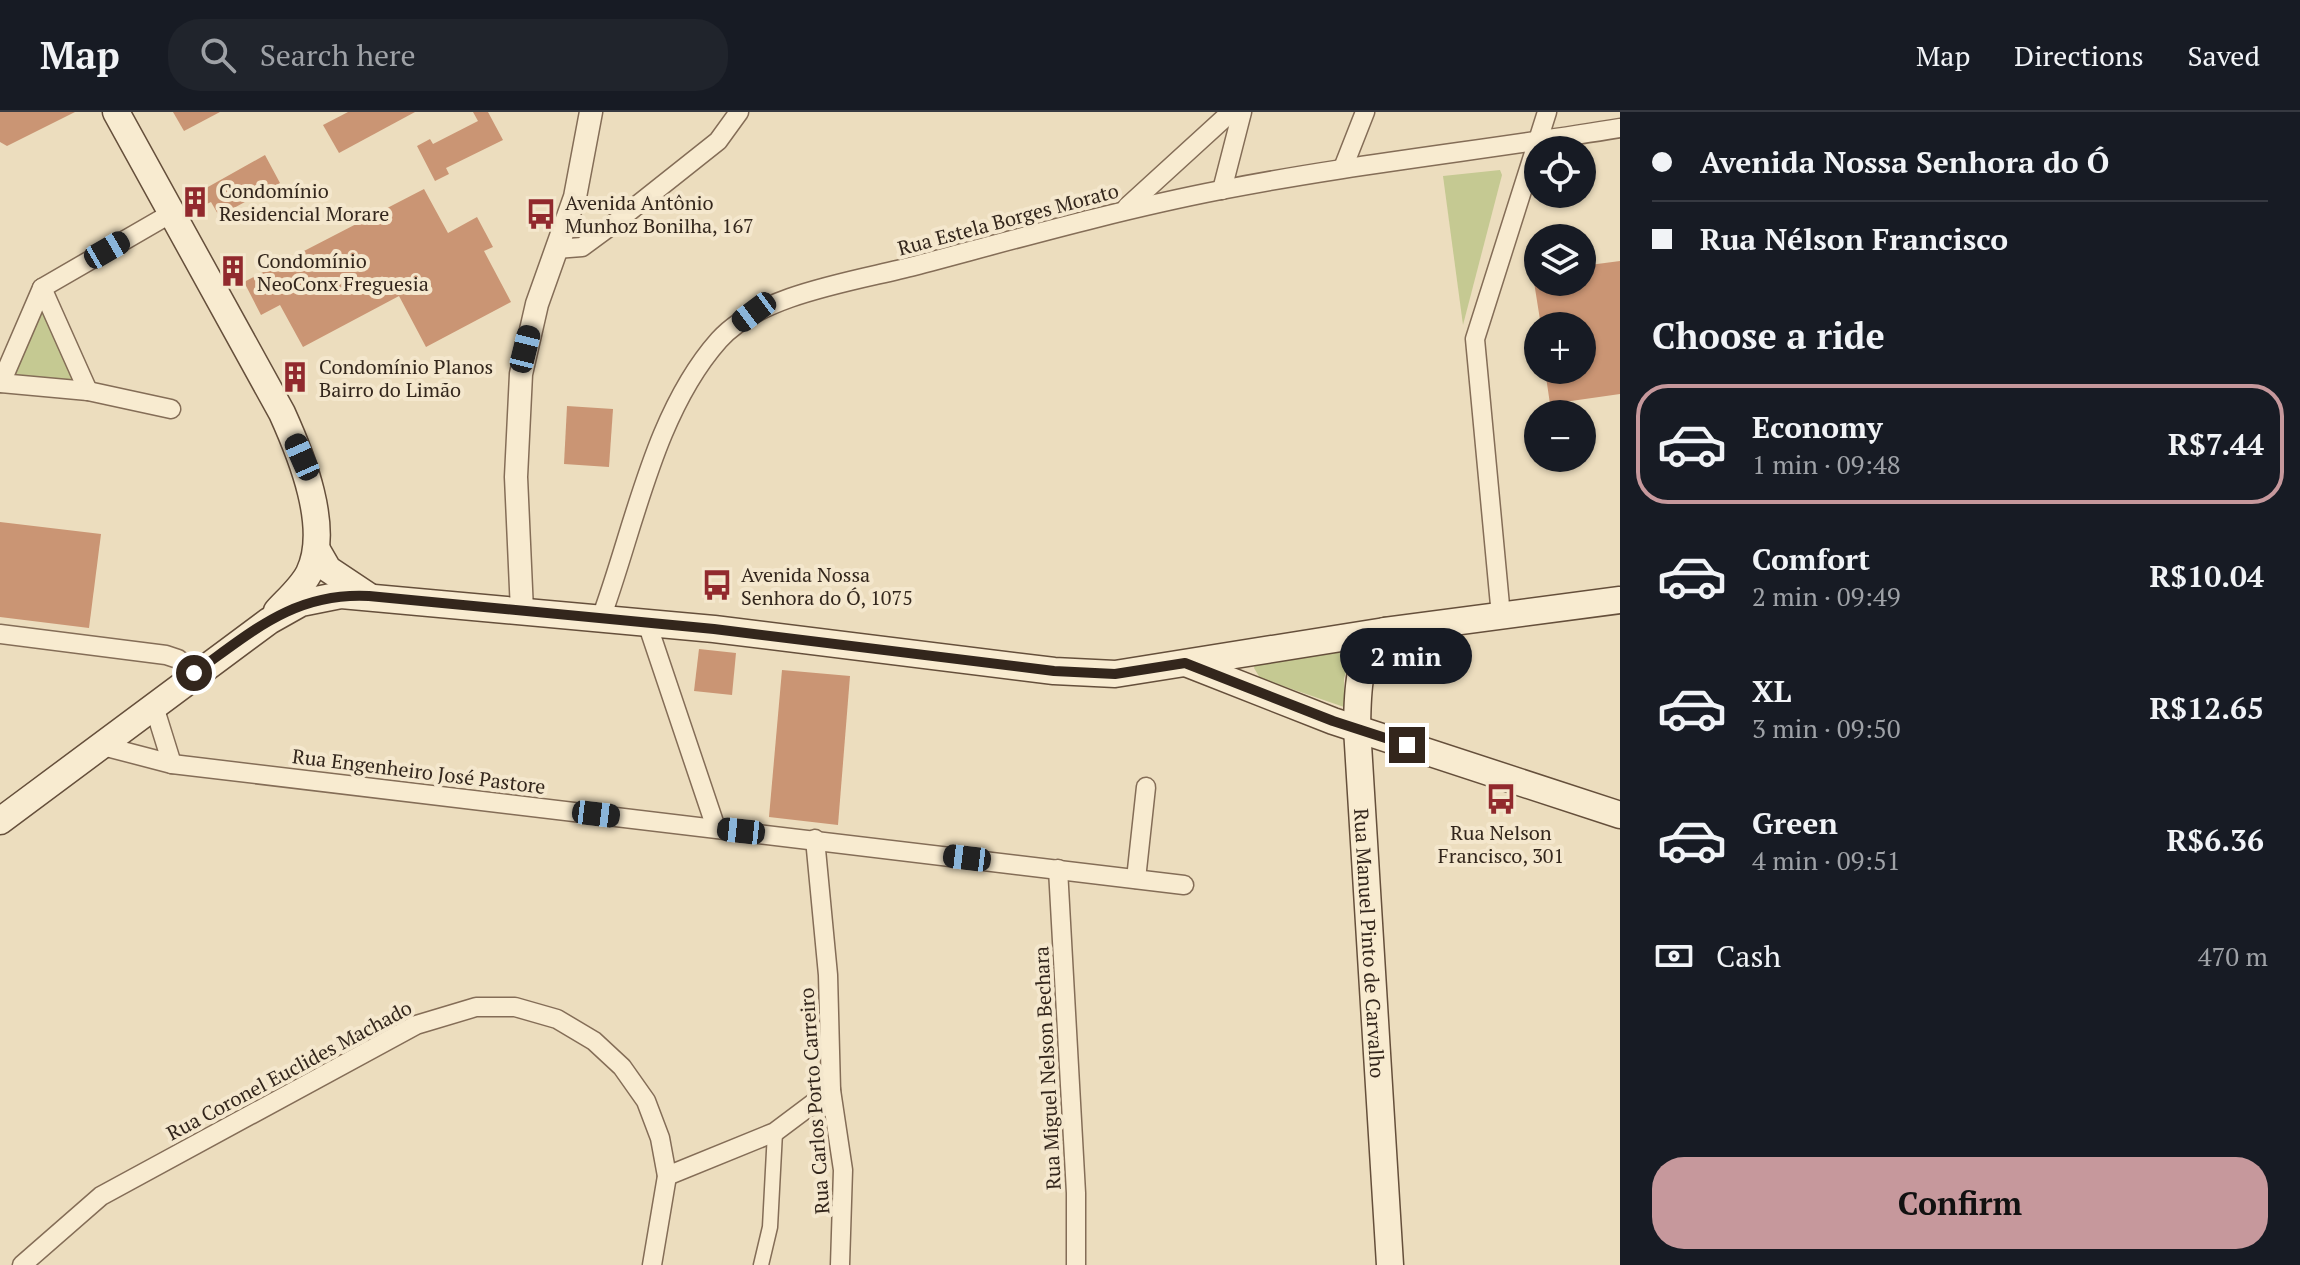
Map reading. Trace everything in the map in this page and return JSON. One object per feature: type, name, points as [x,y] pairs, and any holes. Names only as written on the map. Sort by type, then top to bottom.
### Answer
[{"type":"main road","points":[[116,112],[277,405],[302,457],[317,550],[337,577],[369,596]]},
{"type":"main road","points":[[269,621],[307,576],[317,550]]},
{"type":"main road","points":[[0,821],[194,673],[269,621],[301,603],[322,597],[369,596],[601,618],[1054,671],[1115,674],[1385,631],[1620,600]]},
{"type":"main road","name":"Rua Manuel Pinto de Carvalho","points":[[1385,631],[1369,646],[1362,662],[1357,728],[1390,1265]]},
{"type":"main road","points":[[1185,663],[1357,728],[1620,815]]},
{"type":"street","points":[[522,611],[516,477],[521,374],[537,304],[575,197],[591,112]]},
{"type":"street","points":[[556,249],[582,247],[616,222],[718,141],[739,112]]},
{"type":"street","points":[[1343,168],[1365,112]]},
{"type":"street","points":[[1537,136],[1547,112]]},
{"type":"street","points":[[1222,190],[1232,115]]},
{"type":"street","points":[[1122,211],[1232,115]]},
{"type":"street","name":"Rua Estela Borges Morato","points":[[1571,136],[1620,128]]},
{"type":"street","name":"Rua Estela Borges Morato","points":[[601,618],[637,507],[666,432],[700,364],[721,337],[754,312],[807,294],[1122,211],[1343,168],[1524,143]]},
{"type":"street","points":[[1501,616],[1475,339],[1524,178]]},
{"type":"street","points":[[170,214],[42,288],[0,383],[88,391],[171,409]]},
{"type":"street","points":[[42,288],[88,391]]},
{"type":"street","points":[[647,623],[716,828]]},
{"type":"street","points":[[0,634],[166,655],[178,659],[194,673]]},
{"type":"street","points":[[153,703],[172,764]]},
{"type":"street","name":"Rua Engenheiro José Pastore","points":[[99,745],[172,764],[1184,885]]},
{"type":"street","points":[[1136,879],[1146,787]]},
{"type":"street","name":"Rua Carlos Porto Carreiro","points":[[815,839],[828,975],[831,1090],[843,1170],[840,1265]]},
{"type":"street","name":"Rua Miguel Nelson Bechara","points":[[1058,869],[1076,1193],[1076,1265]]},
{"type":"street","name":"Rua Coronel Euclides Machado","points":[[22,1265],[101,1196],[416,1025],[476,1007],[515,1007],[557,1019],[594,1041],[622,1067],[646,1101],[660,1138],[667,1176],[652,1265]]},
{"type":"street","points":[[667,1176],[775,1132],[831,1090]]},
{"type":"street","points":[[761,1265],[770,1227],[775,1132]]},
{"type":"green space","points":[[1500,170],[1502,175],[1463,325],[1443,176]]},
{"type":"green space","points":[[42,307],[77,384],[11,378]]},
{"type":"green space","points":[[1355,648],[1344,678],[1344,707],[1260,678],[1254,668],[1256,661]]},
{"type":"building","points":[[0,112],[75,112],[7,146],[0,142]]},
{"type":"building","points":[[173,112],[220,112],[184,131]]},
{"type":"building","points":[[348,112],[415,112],[339,153],[323,125]]},
{"type":"building","points":[[473,112],[488,112],[503,140],[446,168],[449,174],[435,181],[417,146],[430,139],[433,144],[478,121]]},
{"type":"building","points":[[265,155],[280,183],[219,216],[211,202],[190,212],[183,201]]},
{"type":"building","points":[[424,189],[448,233],[477,217],[493,247],[484,251],[511,302],[426,347],[399,296],[303,347],[280,305],[261,315],[244,282]]},
{"type":"building","points":[[1620,261],[1620,394],[1578,400],[1549,400],[1547,384],[1596,384],[1596,312],[1539,312],[1536,296],[1596,296],[1596,264]]},
{"type":"building","points":[[567,406],[613,409],[609,467],[564,464]]},
{"type":"building","points":[[0,522],[101,534],[89,628],[0,617]]},
{"type":"building","points":[[699,649],[736,653],[732,695],[694,691]]},
{"type":"building","points":[[782,670],[850,676],[838,825],[769,817]]},
{"type":"place","name":"Condomínio Residencial Morare","points":[[195,202]]},
{"type":"place","name":"Avenida Antônio Munhoz Bonilha, 167","points":[[541,214]]},
{"type":"place","name":"Condomínio NeoConx Freguesia","points":[[233,271]]},
{"type":"place","name":"Condomínio Planos Bairro do Limão","points":[[295,377]]},
{"type":"place","name":"Avenida Nossa Senhora do Ó, 1075","points":[[717,585]]},
{"type":"place","name":"Rua Nelson Francisco, 301","points":[[1501,799]]},
{"type":"route","points":[[194,673],[269,621],[301,603],[341,595],[369,596],[714,629],[1054,671],[1115,674],[1185,663],[1333,721],[1407,745]]}]
